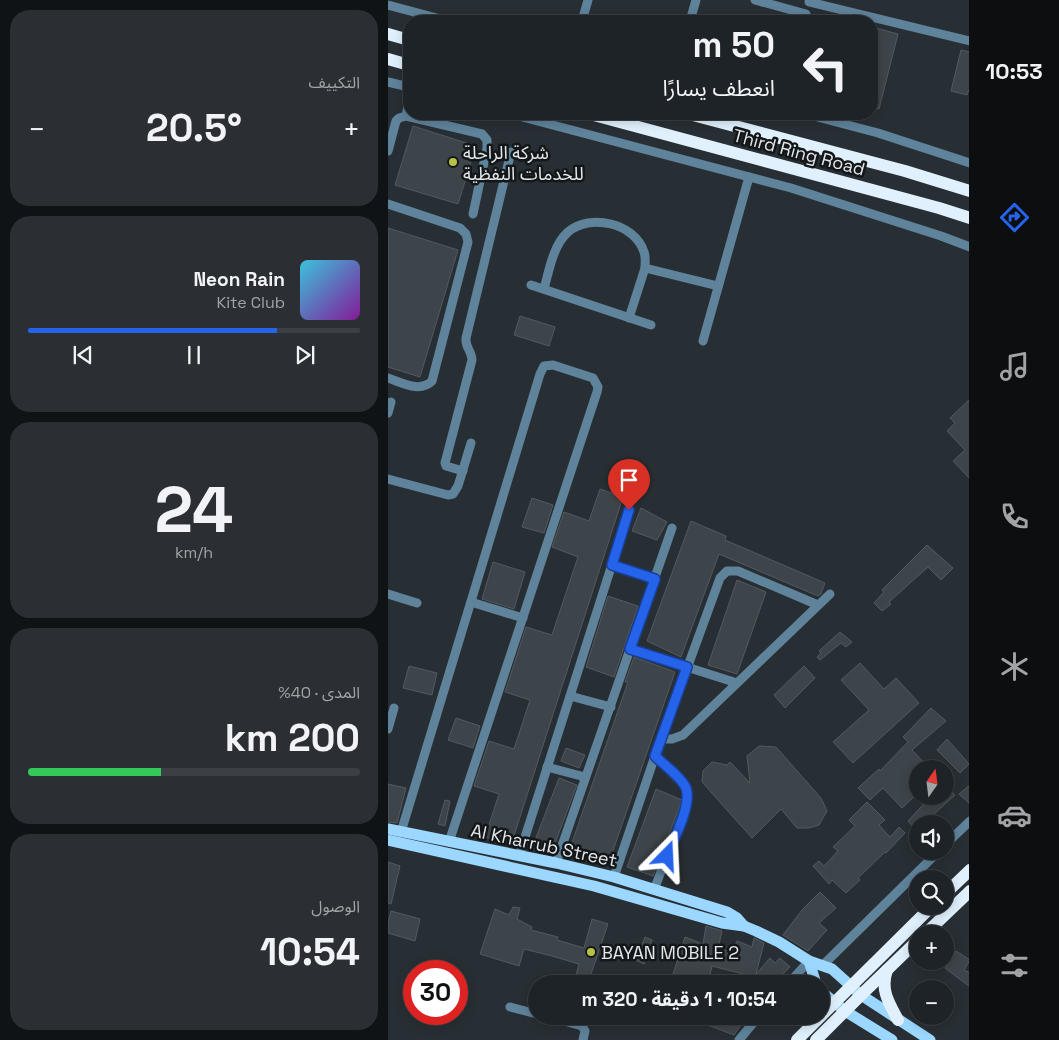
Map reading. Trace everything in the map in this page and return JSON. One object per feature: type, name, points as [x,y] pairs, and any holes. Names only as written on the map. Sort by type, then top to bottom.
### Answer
[{"type":"highway","points":[[388,34],[403,38]]},
{"type":"highway","points":[[388,59],[403,63]]},
{"type":"highway","name":"Third Ring Road","points":[[612,120],[970,218]]},
{"type":"highway","name":"Third Ring Road","points":[[712,120],[905,171],[970,191]]},
{"type":"highway","points":[[954,885],[970,870]]},
{"type":"highway","points":[[934,925],[970,891]]},
{"type":"highway","points":[[830,1006],[923,915]]},
{"type":"highway","points":[[816,1040],[909,949]]},
{"type":"highway","points":[[887,970],[884,978],[885,995],[898,1020]]},
{"type":"highway","points":[[797,1040],[812,1025]]},
{"type":"main road","name":"Al Kharrub Street","points":[[388,829],[556,863],[614,877],[727,912],[737,918],[744,926]]},
{"type":"main road","name":"Al Kharrub Street","points":[[388,840],[594,886],[722,923],[744,926],[779,942],[809,961],[823,965],[836,972],[861,994],[930,1040]]},
{"type":"main road","points":[[594,886],[598,874]]},
{"type":"main road","points":[[809,961],[812,975]]},
{"type":"main road","points":[[830,1000],[892,1040]]},
{"type":"street","points":[[584,15],[588,0]]},
{"type":"street","points":[[692,15],[696,0]]},
{"type":"street","points":[[755,0],[799,15]]},
{"type":"street","points":[[806,15],[809,1],[865,15]]},
{"type":"street","points":[[388,5],[426,15]]},
{"type":"street","points":[[878,18],[970,41]]},
{"type":"street","points":[[388,82],[403,86]]},
{"type":"street","points":[[388,151],[396,121],[403,117]]},
{"type":"street","points":[[424,120],[479,132],[485,137],[487,148],[473,214]]},
{"type":"street","points":[[534,120],[844,204],[970,247]]},
{"type":"street","points":[[829,120],[878,133],[970,163]]},
{"type":"street","points":[[463,471],[446,466],[445,463],[472,360],[466,346],[466,338],[511,152]]},
{"type":"street","points":[[703,341],[749,177]]},
{"type":"street","points":[[388,204],[460,228],[466,234],[468,242],[432,381],[427,386],[421,388],[388,378]]},
{"type":"street","points":[[544,289],[561,240],[574,228],[588,224],[610,224],[631,234],[644,252],[645,268],[629,318]]},
{"type":"street","points":[[645,268],[718,286]]},
{"type":"street","points":[[531,285],[651,325]]},
{"type":"street","points":[[402,832],[540,374],[544,366],[553,365],[593,378],[598,387],[449,842]]},
{"type":"street","points":[[388,413],[391,402]]},
{"type":"street","points":[[388,478],[448,495],[456,491],[471,443]]},
{"type":"street","points":[[519,856],[629,510]]},
{"type":"street","points":[[556,863],[672,528]]},
{"type":"street","points":[[612,565],[655,579]]},
{"type":"street","points":[[614,877],[661,739],[720,578],[727,571],[738,571],[818,606]]},
{"type":"street","points":[[388,594],[417,603]]},
{"type":"street","points":[[661,739],[672,739],[683,735],[830,594]]},
{"type":"street","points":[[471,602],[523,618]]},
{"type":"street","points":[[630,649],[737,683]]},
{"type":"street","points":[[570,696],[611,707]]},
{"type":"street","points":[[388,729],[394,708]]},
{"type":"street","points":[[654,890],[688,800],[685,786],[655,756]]},
{"type":"street","points":[[547,767],[585,777]]},
{"type":"street","points":[[954,836],[970,821]]},
{"type":"street","points":[[823,965],[929,860]]},
{"type":"street","points":[[796,975],[809,961]]},
{"type":"street","points":[[510,1007],[528,1012]]},
{"type":"street","points":[[578,1025],[582,1026],[585,1031],[582,1040]]},
{"type":"street","points":[[739,1040],[752,1025]]},
{"type":"building","points":[[878,29],[898,34],[878,109]]},
{"type":"building","points":[[961,50],[970,52],[970,87],[967,95],[951,91]]},
{"type":"building","points":[[413,126],[476,146],[458,204],[395,185]]},
{"type":"building","points":[[388,228],[458,250],[420,377],[388,367]]},
{"type":"building","points":[[520,316],[555,327],[549,346],[514,335]]},
{"type":"building","points":[[970,399],[970,479],[953,461],[965,450],[947,431],[955,423],[950,418]]},
{"type":"building","points":[[600,489],[623,497],[511,845],[485,837],[499,794],[474,786],[489,741],[514,749],[530,700],[505,692],[526,627],[552,635],[578,557],[552,547],[564,512],[589,521]]},
{"type":"building","points":[[532,498],[553,505],[544,533],[522,527]]},
{"type":"building","points":[[641,508],[667,522],[657,540],[632,531]]},
{"type":"building","points":[[691,521],[726,536],[725,540],[825,583],[821,594],[818,596],[719,554],[681,657],[647,641]]},
{"type":"building","points":[[927,545],[953,568],[941,580],[928,567],[889,602],[891,604],[882,611],[874,603],[884,592],[882,590]]},
{"type":"building","points":[[493,562],[525,572],[514,609],[482,599]]},
{"type":"building","points":[[737,580],[766,592],[737,674],[708,665]]},
{"type":"building","points":[[608,596],[638,606],[614,677],[586,667]]},
{"type":"building","points":[[840,632],[852,642],[846,647],[841,643],[820,660],[817,657],[821,653],[819,651]]},
{"type":"building","points":[[634,657],[675,672],[608,865],[570,848],[628,682],[625,682]]},
{"type":"building","points":[[860,663],[884,689],[896,678],[919,703],[853,763],[833,742],[869,710],[841,680]]},
{"type":"building","points":[[409,666],[437,673],[432,695],[403,688]]},
{"type":"building","points":[[804,666],[815,678],[785,708],[774,695]]},
{"type":"building","points":[[931,708],[946,721],[912,750],[921,760],[909,760],[909,801],[902,808],[883,788],[870,800],[858,788],[879,769],[880,771],[908,742],[903,737]]},
{"type":"building","points":[[456,718],[480,726],[473,748],[448,740]]},
{"type":"building","points":[[947,739],[969,764],[960,773],[954,767],[954,760],[947,760],[937,750]]},
{"type":"building","points":[[759,746],[776,747],[821,798],[827,811],[819,825],[809,828],[797,828],[781,809],[752,838],[702,782],[703,771],[712,762],[727,765],[730,762],[750,783],[747,756]]},
{"type":"building","points":[[566,748],[585,755],[579,768],[561,761]]},
{"type":"building","points":[[559,778],[577,785],[551,854],[532,848]]},
{"type":"building","points":[[388,784],[406,788],[397,823],[388,822]]},
{"type":"building","points":[[970,785],[970,804],[959,794]]},
{"type":"building","points":[[656,789],[682,800],[653,876],[627,867]]},
{"type":"building","points":[[445,800],[450,801],[445,826],[438,824]]},
{"type":"building","points":[[867,802],[885,820],[879,825],[890,837],[899,827],[905,833],[858,878],[860,880],[846,893],[832,880],[829,884],[813,866],[819,861],[824,866],[838,851],[833,847],[855,826],[849,820]]},
{"type":"building","points":[[923,805],[944,805],[933,815],[914,815]]},
{"type":"building","points":[[388,862],[400,866],[391,904],[388,903]]},
{"type":"building","points":[[820,892],[836,908],[819,923],[827,930],[808,951],[783,935],[802,910]]},
{"type":"building","points":[[513,907],[520,908],[517,919],[532,927],[531,930],[558,937],[557,940],[584,948],[592,919],[608,924],[591,975],[576,975],[579,964],[524,949],[519,966],[480,954],[495,909],[509,915]]},
{"type":"building","points":[[391,911],[420,919],[415,941],[388,933]]},
{"type":"building","points":[[706,926],[722,931],[718,949],[729,951],[734,948],[737,941],[752,947],[754,938],[764,943],[756,974],[770,958],[775,963],[780,958],[790,967],[782,975],[744,975],[712,966],[710,975],[673,974],[685,937],[703,944]]},
{"type":"building","points":[[645,937],[652,940],[644,964],[636,960]]},
{"type":"building","points":[[956,951],[970,960],[964,970],[970,973],[970,987],[948,970],[954,970],[954,954]]},
{"type":"building","points":[[708,1025],[741,1025],[734,1035]]},
{"type":"place","name":"شركة الراحلة للخدمات النفظية","points":[[453,162]]},
{"type":"place","name":"BAYAN MOBILE 2","points":[[591,952]]},
{"type":"route","points":[[629,510],[612,565],[655,579],[630,649],[687,667],[655,756],[681,781],[688,793],[686,807],[667,856]]}]
